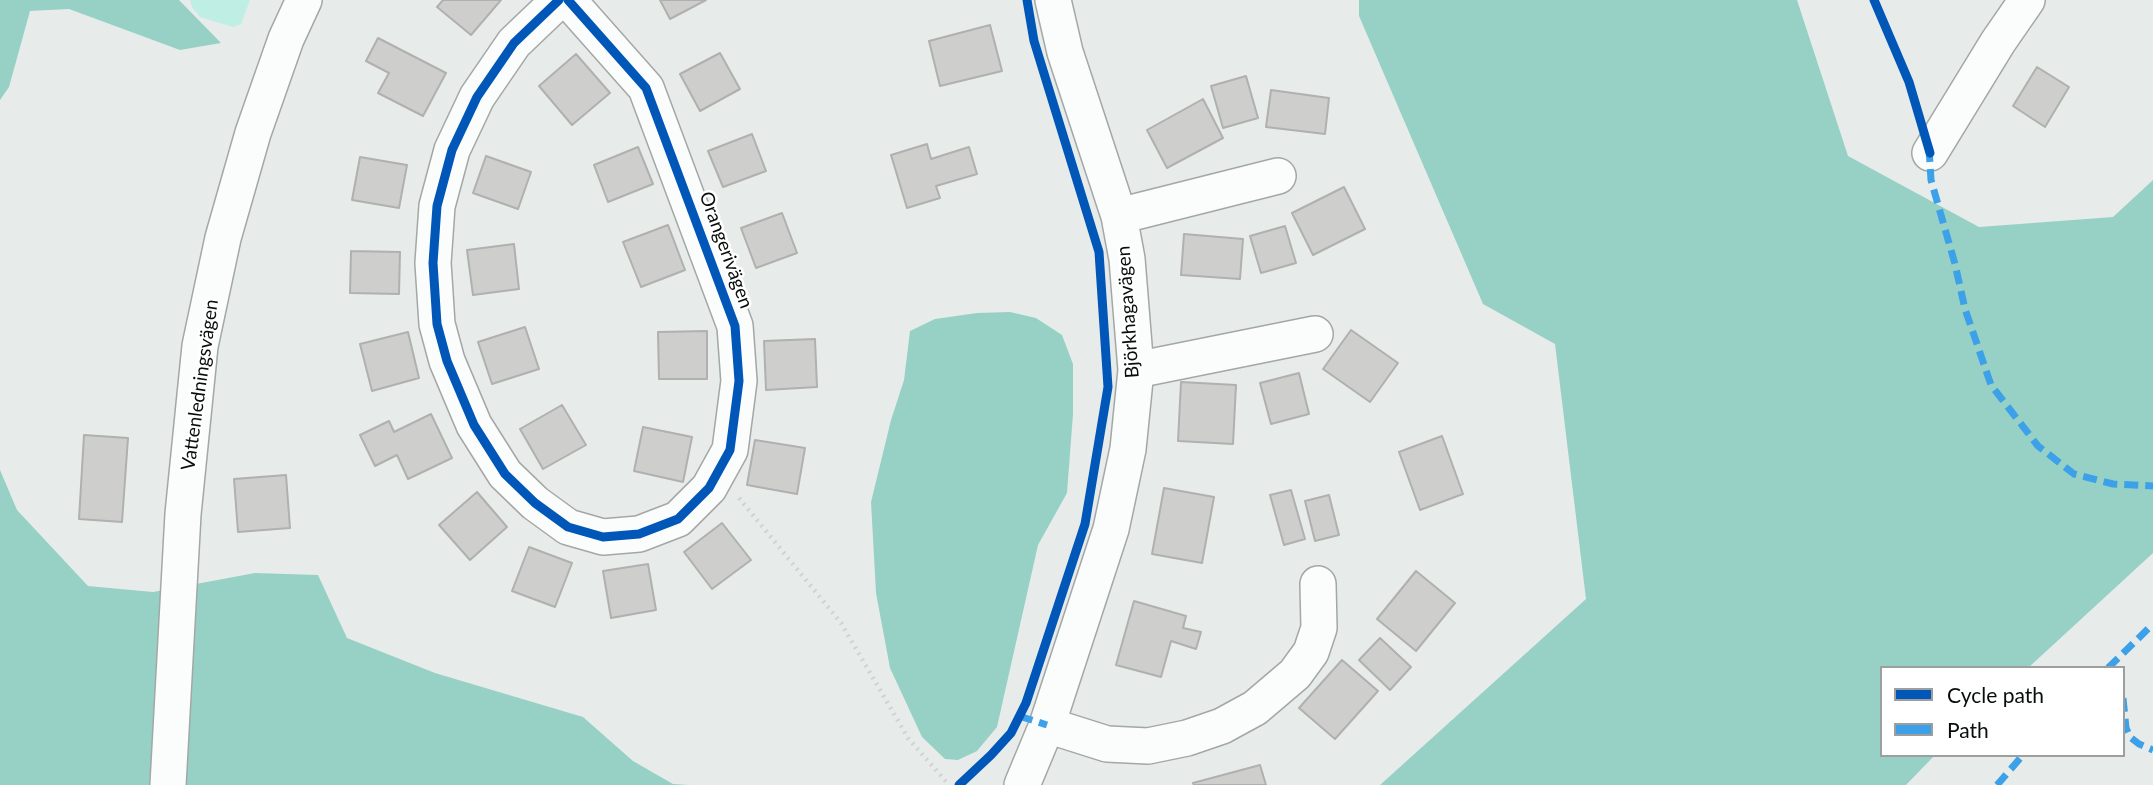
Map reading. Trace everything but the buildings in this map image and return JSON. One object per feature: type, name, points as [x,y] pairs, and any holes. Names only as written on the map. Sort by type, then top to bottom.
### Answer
[{"type":"street","name":"Vattenledningsvägen","points":[[168,785],[183,514],[201,346],[223,238],[253,133],[286,39],[304,0]]},
{"type":"street","name":"Orangerivägen","points":[[559,0],[514,43],[477,97],[452,150],[437,206],[433,262],[437,324],[447,361],[474,425],[505,474],[535,503],[568,527],[603,537],[639,534],[678,519],[709,488],[730,450],[739,382],[734,326],[646,88],[568,0]]},
{"type":"street","name":"Björkhagavägen","points":[[1022,785],[1047,725],[1111,529],[1128,449],[1136,370],[1127,259],[1119,216],[1065,52],[1053,0]]},
{"type":"street","points":[[1930,153],[2027,0]]},
{"type":"street","points":[[1119,216],[1278,176]]},
{"type":"street","points":[[1136,370],[1315,334]]},
{"type":"street","points":[[1047,725],[1107,744],[1148,746],[1187,738],[1222,726],[1255,708],[1295,674],[1311,652],[1319,628],[1318,584]]},
{"type":"path","points":[[719,472],[841,623],[908,738],[949,785]]},
{"type":"green space","points":[[0,0],[179,0],[221,43],[180,50],[69,9],[30,11],[9,87],[0,100]]},
{"type":"green space","points":[[190,0],[250,0],[241,24],[233,27],[200,17]]},
{"type":"green space","points":[[1359,0],[1797,0],[1848,156],[1979,227],[2113,217],[2153,180],[2153,553],[2030,666],[1880,666],[1880,757],[1933,757],[1906,785],[1380,785],[1586,599],[1555,344],[1483,304],[1359,16]]},
{"type":"green space","points":[[1010,312],[1036,318],[1062,335],[1073,364],[1073,414],[1067,493],[1038,545],[997,727],[977,751],[958,760],[945,759],[922,737],[890,668],[876,593],[871,502],[891,420],[904,380],[910,331],[935,319]]},
{"type":"green space","points":[[0,470],[17,510],[88,586],[153,592],[255,573],[318,575],[347,638],[435,673],[583,717],[633,761],[673,784],[689,785],[0,785]]},
{"type":"marked path","points":[[1929,148],[1931,180],[1965,309],[1991,385],[2038,446],[2074,474],[2113,484],[2153,486]]},
{"type":"marked path","points":[[2110,666],[2153,624]]},
{"type":"marked path","points":[[1019,716],[1047,725]]},
{"type":"marked path","points":[[2125,718],[2130,737],[2153,750]]},
{"type":"marked path","points":[[1997,785],[2021,757]]},
{"type":"cycle path","points":[[559,0],[514,43],[477,97],[452,150],[437,206],[433,263],[437,324],[447,361],[474,425],[505,474],[535,503],[568,527],[603,537],[639,534],[678,519],[709,488],[730,450],[739,381],[735,326],[646,88],[568,0]]},
{"type":"cycle path","points":[[959,785],[1011,733],[1026,703],[1085,524],[1108,387],[1099,252],[1034,41],[1027,0]]},
{"type":"cycle path","points":[[1874,0],[1909,82],[1930,153]]}]
